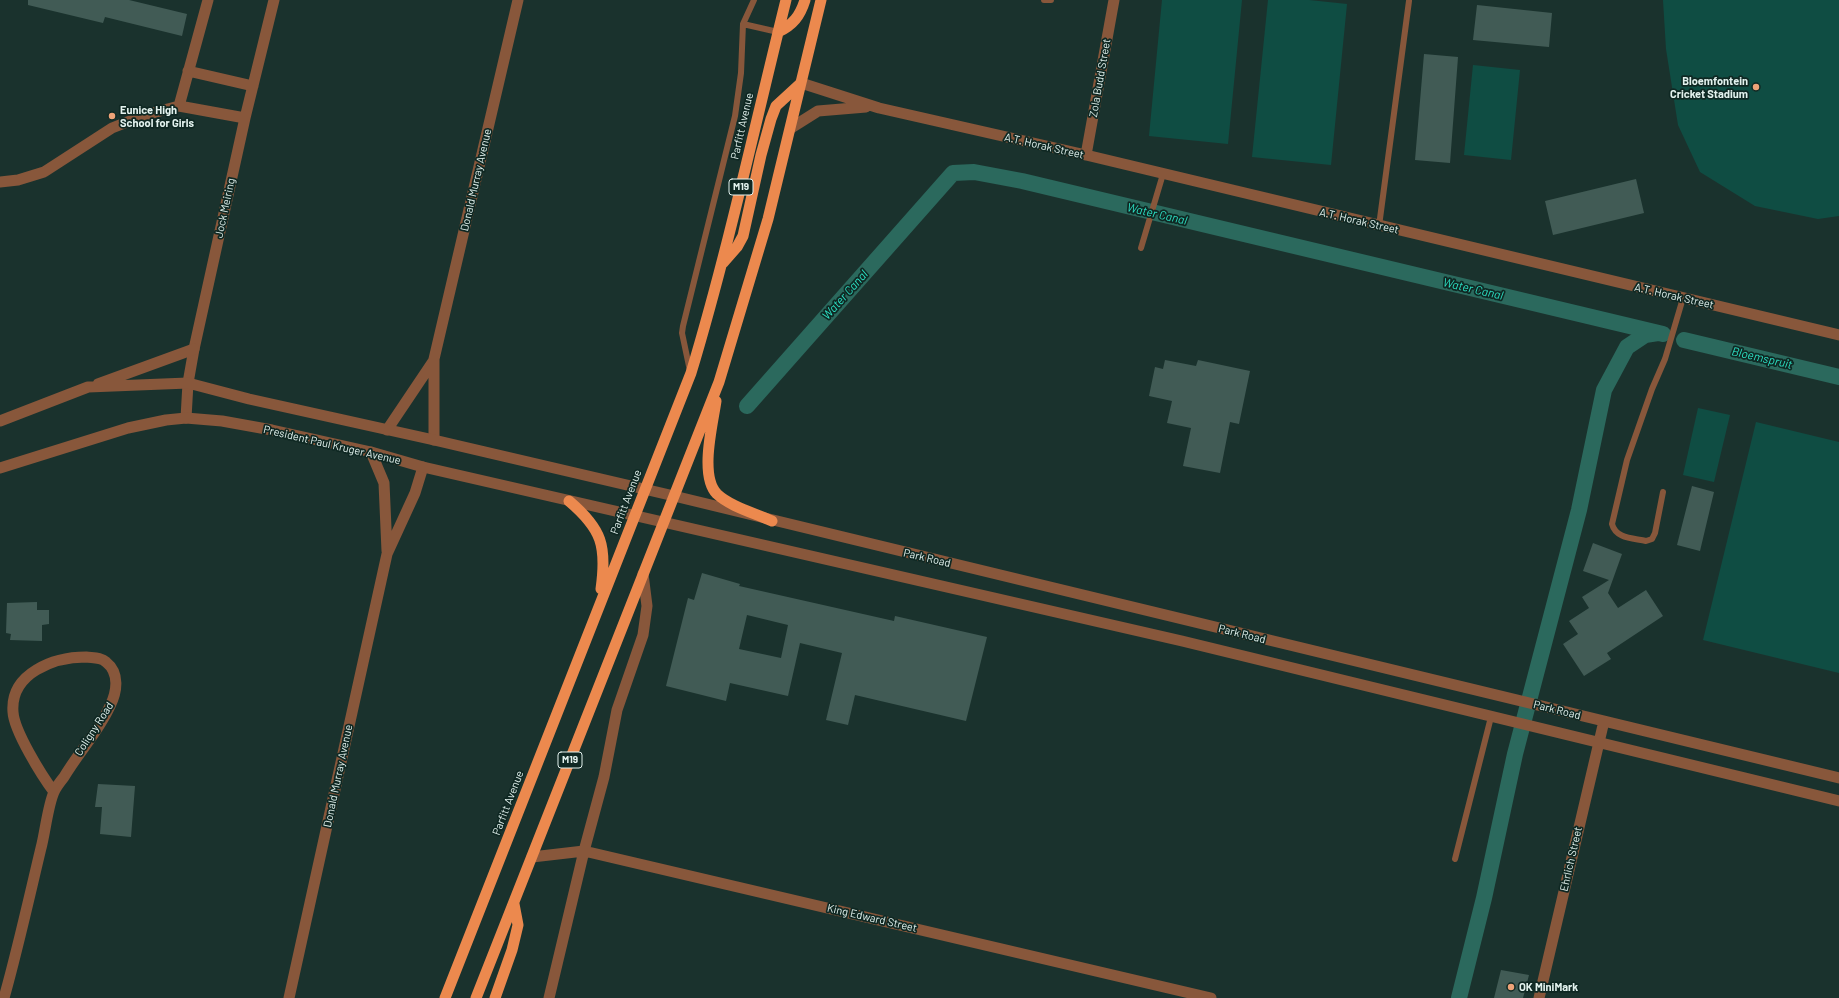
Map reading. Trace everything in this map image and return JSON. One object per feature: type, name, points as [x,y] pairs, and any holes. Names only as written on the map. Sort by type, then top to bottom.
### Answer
[{"type":"highway","name":"Parfitt Avenue","points":[[445,998],[691,373],[722,264],[786,0]]},
{"type":"highway","points":[[778,32],[792,24],[801,13],[805,0]]},
{"type":"highway","name":"M19","points":[[476,998],[719,382],[766,226],[821,0]]},
{"type":"highway","points":[[722,264],[737,247],[743,236],[761,155],[776,106],[802,83]]},
{"type":"highway","points":[[719,382],[708,460],[710,482],[716,493],[728,501],[772,521]]},
{"type":"highway","points":[[569,501],[586,516],[599,535],[604,564],[599,605]]},
{"type":"highway","points":[[495,998],[512,950],[518,925],[514,904]]},
{"type":"street","points":[[180,106],[188,71],[208,0]]},
{"type":"street","name":"Jock Meiring","points":[[186,418],[188,383],[194,349],[245,118],[274,0]]},
{"type":"street","name":"Donald Murray Avenue","points":[[434,440],[434,359],[518,0]]},
{"type":"street","name":"Zola Budd Street","points":[[1086,155],[1114,0]]},
{"type":"street","points":[[188,71],[253,86]]},
{"type":"street","name":"A.T. Horak Street","points":[[802,83],[879,108],[1086,155],[1162,178],[1379,226],[1839,335]]},
{"type":"street","points":[[0,182],[18,180],[44,172],[112,128],[145,115],[180,106],[245,118]]},
{"type":"street","name":"A.T. Horak Street","points":[[791,128],[818,111],[864,107],[879,108]]},
{"type":"street","points":[[0,421],[88,387],[194,349]]},
{"type":"street","name":"Donald Murray Avenue","points":[[387,430],[434,359]]},
{"type":"street","points":[[88,387],[188,383],[249,399],[434,440],[644,490]]},
{"type":"street","name":"President Paul Kruger Avenue","points":[[0,468],[128,428],[166,420],[186,418],[222,421],[371,452],[423,467],[664,522]]},
{"type":"street","name":"Donald Murray Avenue","points":[[371,452],[384,483],[387,554]]},
{"type":"street","name":"Donald Murray Avenue","points":[[289,998],[387,554],[415,493],[423,467]]},
{"type":"street","name":"Park Road","points":[[644,490],[1839,778]]},
{"type":"street","name":"Park Road","points":[[664,522],[1182,641],[1839,801]]},
{"type":"street","points":[[549,998],[584,850],[604,777],[617,710],[643,635],[647,606],[643,574]]},
{"type":"street","name":"Coligny Road","points":[[4,998],[54,792],[107,714],[115,697],[116,680],[112,668],[106,661],[96,658],[78,657],[39,667],[22,682],[14,695],[13,713],[17,724],[27,748],[44,779],[54,792]]},
{"type":"street","name":"Ehrlich Street","points":[[1539,998],[1604,721]]},
{"type":"street","name":"King Edward Street","points":[[532,857],[584,850],[1211,998]]},
{"type":"lane","points":[[691,373],[682,333],[735,116],[741,73],[743,24],[754,0]]},
{"type":"lane","points":[[1044,0],[1051,0]]},
{"type":"lane","points":[[1379,226],[1410,2]]},
{"type":"lane","points":[[743,24],[778,32]]},
{"type":"lane","points":[[1142,246],[1162,178]]},
{"type":"lane","points":[[1663,492],[1655,533],[1652,538],[1646,542],[1619,535],[1614,531],[1612,524],[1627,460],[1652,389],[1665,359],[1684,298]]},
{"type":"lane","points":[[1455,860],[1496,718]]},
{"type":"green space","points":[[1162,0],[1242,0],[1228,144],[1149,136]]},
{"type":"green space","points":[[1268,0],[1309,0],[1347,4],[1331,165],[1252,157]]},
{"type":"green space","name":"Bloemfontein Cricket Stadium","points":[[1663,0],[1839,0],[1839,216],[1818,219],[1755,206],[1700,172],[1678,125],[1666,49]]},
{"type":"green space","points":[[1473,65],[1520,70],[1511,160],[1464,155]]},
{"type":"green space","points":[[1698,408],[1730,415],[1714,482],[1683,475]]},
{"type":"green space","points":[[1756,422],[1839,442],[1839,673],[1703,640]]},
{"type":"building","points":[[28,0],[129,0],[187,14],[182,36],[105,17],[103,23],[28,5]]},
{"type":"building","points":[[1477,5],[1552,13],[1549,47],[1473,40]]},
{"type":"building","points":[[1424,54],[1458,57],[1450,163],[1415,160]]},
{"type":"building","points":[[1636,179],[1644,213],[1553,235],[1545,201]]},
{"type":"building","points":[[1165,360],[1196,366],[1198,360],[1250,371],[1239,424],[1230,422],[1220,473],[1183,466],[1191,428],[1167,423],[1172,401],[1149,396],[1155,367],[1163,369]]},
{"type":"building","points":[[1692,486],[1714,492],[1700,551],[1677,545]]},
{"type":"building","points":[[1593,543],[1622,554],[1608,593],[1618,608],[1646,590],[1663,616],[1607,653],[1611,659],[1584,676],[1563,644],[1578,634],[1569,621],[1589,608],[1582,597],[1609,580],[1583,571]]},
{"type":"building","points":[[702,573],[740,584],[739,586],[894,621],[895,616],[987,637],[966,721],[855,695],[848,725],[826,720],[842,653],[800,643],[788,696],[730,683],[726,701],[666,686],[688,598],[694,600]],"holes":[[[747,615],[788,625],[781,658],[739,649]]]},
{"type":"building","points":[[37,602],[37,610],[49,610],[49,624],[42,625],[42,641],[10,640],[11,634],[6,633],[7,603]]},
{"type":"building","points":[[98,784],[135,786],[131,837],[100,834],[102,807],[95,807]]},
{"type":"building","name":"OK MiniMark","points":[[1501,970],[1529,975],[1523,998],[1494,998]]},
{"type":"waterway","name":"Water Canal","points":[[747,406],[953,173],[974,172],[1022,181],[1663,334]]},
{"type":"waterway","points":[[1459,998],[1484,898],[1515,754],[1579,510],[1604,390],[1627,347],[1645,335],[1658,333]]},
{"type":"waterway","name":"Bloemspruit","points":[[1684,340],[1839,377]]},
{"type":"place","name":"Bloemfontein Cricket Stadium","points":[[1756,87]]},
{"type":"place","name":"Eunice High School for Girls","points":[[112,116]]},
{"type":"place","name":"OK MiniMark","points":[[1511,987]]}]
